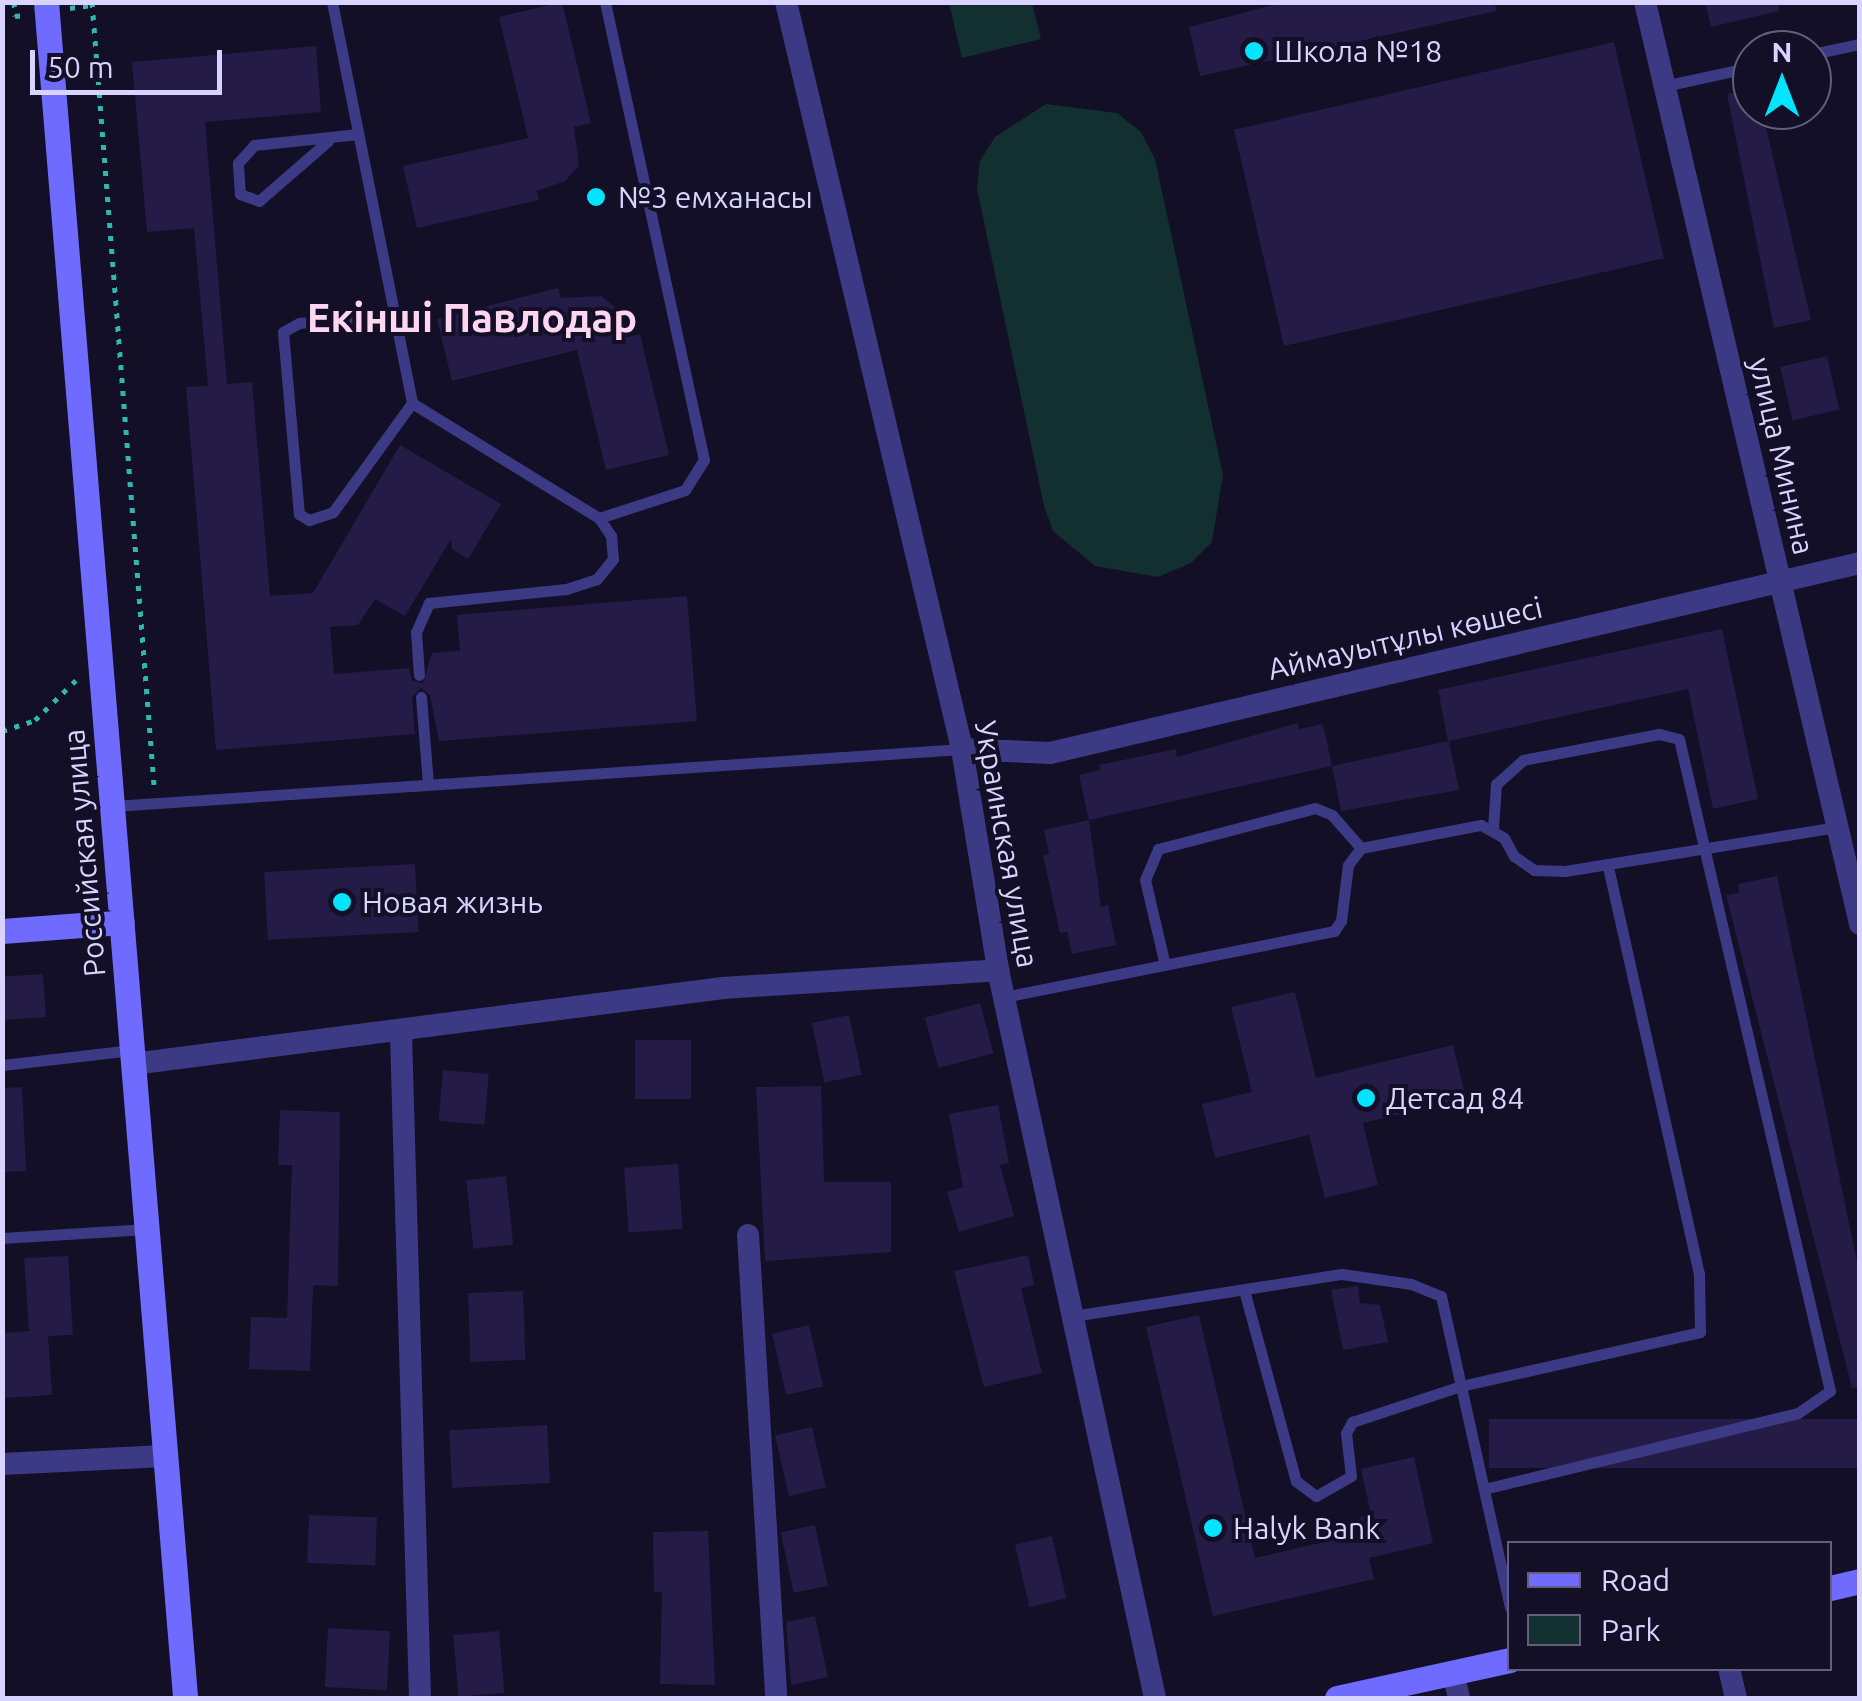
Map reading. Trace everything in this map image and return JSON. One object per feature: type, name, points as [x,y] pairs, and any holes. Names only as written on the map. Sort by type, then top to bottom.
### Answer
[{"type":"street","name":"Российская улица","points":[[46,2],[185,1698]]},
{"type":"street","name":"Украинская улица","points":[[786,2],[962,749],[998,970],[1155,1698]]},
{"type":"street","name":"улица Минина","points":[[1645,2],[1860,924]]},
{"type":"street","name":"Аймауытұлы көшесі","points":[[962,749],[1050,753],[1860,563]]},
{"type":"street","points":[[2,931],[122,922]]},
{"type":"street","points":[[133,1057],[401,1034],[723,988],[998,970]]},
{"type":"street","points":[[401,1034],[420,1698]]},
{"type":"street","points":[[748,1235],[776,1698]]},
{"type":"street","points":[[2,1464],[166,1456]]},
{"type":"street","points":[[1832,1588],[1860,1581]]},
{"type":"street","points":[[1337,1698],[1507,1661]]},
{"type":"street","points":[[1730,1671],[1736,1698]]},
{"type":"street","points":[[1453,1672],[1459,1698]]},
{"type":"lane","points":[[332,2],[412,403],[598,518],[611,536],[613,559],[597,579],[566,589],[429,604],[416,632],[419,675]]},
{"type":"lane","points":[[598,518],[685,490],[704,460],[605,2]]},
{"type":"lane","points":[[1832,50],[1860,44]]},
{"type":"lane","points":[[1664,86],[1732,71]]},
{"type":"lane","points":[[328,140],[259,201],[240,194],[242,152],[358,134]]},
{"type":"lane","points":[[394,314],[300,323],[282,332],[298,514],[309,520],[333,512],[412,403]]},
{"type":"lane","points":[[421,697],[428,784]]},
{"type":"lane","points":[[1484,1489],[1798,1414],[1830,1392],[1679,739],[1659,734],[1523,760],[1496,784],[1493,829]]},
{"type":"lane","points":[[113,806],[962,749]]},
{"type":"lane","points":[[1164,965],[1145,880],[1158,849],[1315,808],[1332,814],[1361,848]]},
{"type":"lane","points":[[1004,997],[1334,931],[1341,921],[1348,865],[1361,848],[1481,825],[1493,829],[1534,870],[1607,864],[1837,827]]},
{"type":"lane","points":[[1244,1290],[1304,1491],[1316,1496],[1351,1476],[1346,1433],[1352,1422],[1461,1386],[1700,1332],[1700,1274],[1607,864]]},
{"type":"lane","points":[[2,1064],[133,1057]]},
{"type":"lane","points":[[2,1238],[147,1229]]},
{"type":"lane","points":[[1073,1316],[1342,1274],[1411,1284],[1441,1296],[1507,1594]]},
{"type":"path","points":[[92,2],[156,803]]},
{"type":"path","points":[[2,731],[36,720],[100,656]]},
{"type":"green space","points":[[949,3],[1032,3],[1041,39],[962,58]]},
{"type":"green space","points":[[1046,104],[1117,113],[1141,132],[1155,159],[1223,475],[1212,542],[1191,563],[1158,577],[1095,566],[1053,531],[1044,506],[977,189],[980,161],[995,137]]},
{"type":"building","points":[[562,2],[591,123],[574,127],[579,166],[565,181],[537,191],[539,200],[417,228],[403,166],[528,138],[499,17]]},
{"type":"building","name":"Школа №18","points":[[1284,2],[1495,2],[1496,11],[1200,76],[1189,27]]},
{"type":"building","points":[[1705,2],[1778,2],[1779,11],[1711,27]]},
{"type":"building","points":[[1614,42],[1664,258],[1284,346],[1234,130]]},
{"type":"building","points":[[316,46],[321,112],[205,122],[227,384],[252,382],[270,596],[313,593],[400,445],[501,504],[468,559],[452,549],[451,539],[405,616],[375,599],[358,625],[330,627],[334,674],[409,668],[412,681],[423,683],[432,653],[460,651],[457,615],[687,596],[697,721],[439,741],[430,695],[421,688],[412,697],[415,734],[216,750],[186,387],[208,386],[194,228],[147,232],[132,62]]},
{"type":"building","points":[[1732,93],[1732,119],[1727,94]]},
{"type":"building","points":[[1734,130],[1767,130],[1811,320],[1774,328]]},
{"type":"building","points":[[558,288],[561,298],[601,296],[617,309],[623,338],[640,334],[669,455],[606,470],[577,350],[452,381],[437,319]]},
{"type":"building","points":[[1827,356],[1839,410],[1793,420],[1780,367]]},
{"type":"building","points":[[1722,629],[1758,799],[1713,809],[1688,689],[1449,741],[1459,790],[1341,811],[1332,766],[1448,741],[1438,690]]},
{"type":"building","points":[[1298,723],[1299,729],[1323,724],[1332,766],[1089,820],[1079,775],[1100,770],[1099,765],[1176,749],[1177,757]]},
{"type":"building","points":[[1089,820],[1101,907],[1108,905],[1116,945],[1072,954],[1067,932],[1060,933],[1043,855],[1049,854],[1044,830]]},
{"type":"building","name":"Новая жизнь","points":[[415,864],[419,932],[268,940],[264,872]]},
{"type":"building","points":[[1777,876],[1860,1276],[1860,1387],[1852,1388],[1726,895],[1739,893],[1738,884]]},
{"type":"building","points":[[43,974],[46,1017],[5,1020],[2,977]]},
{"type":"building","points":[[1295,992],[1316,1078],[1453,1045],[1466,1098],[1363,1123],[1378,1185],[1325,1198],[1309,1135],[1215,1158],[1202,1104],[1252,1092],[1231,1007]]},
{"type":"building","points":[[980,1003],[993,1053],[938,1068],[925,1018]]},
{"type":"building","points":[[849,1015],[862,1075],[825,1083],[812,1023]]},
{"type":"building","points":[[635,1040],[691,1040],[691,1099],[635,1099]]},
{"type":"building","points":[[443,1070],[489,1074],[484,1125],[439,1121]]},
{"type":"building","points":[[821,1086],[824,1182],[891,1182],[891,1252],[765,1261],[756,1087]]},
{"type":"building","points":[[22,1087],[26,1171],[2,1172],[2,1088]]},
{"type":"building","points":[[998,1105],[1009,1163],[1000,1165],[1014,1216],[959,1232],[947,1192],[963,1187],[949,1114]]},
{"type":"building","points":[[280,1110],[340,1112],[338,1286],[313,1285],[310,1371],[249,1369],[251,1317],[287,1318],[292,1165],[278,1165]]},
{"type":"building","points":[[678,1164],[683,1229],[629,1233],[624,1168]]},
{"type":"building","points":[[506,1176],[513,1245],[473,1249],[466,1180]]},
{"type":"building","points":[[1028,1255],[1034,1285],[1021,1288],[1042,1373],[984,1387],[954,1271]]},
{"type":"building","points":[[68,1256],[73,1335],[48,1336],[52,1395],[2,1398],[2,1333],[29,1331],[24,1258]]},
{"type":"building","points":[[1358,1286],[1360,1303],[1380,1305],[1388,1342],[1343,1350],[1331,1290]]},
{"type":"building","points":[[523,1291],[525,1360],[470,1362],[468,1293]]},
{"type":"building","points":[[1199,1315],[1255,1558],[1363,1533],[1360,1517],[1371,1514],[1361,1469],[1414,1457],[1433,1543],[1369,1558],[1374,1579],[1213,1616],[1146,1327]]},
{"type":"building","points":[[809,1325],[823,1386],[786,1395],[772,1334]]},
{"type":"building","points":[[1489,1419],[1860,1419],[1860,1468],[1489,1468]]},
{"type":"building","points":[[547,1425],[550,1483],[452,1488],[449,1430]]},
{"type":"building","points":[[812,1427],[826,1487],[789,1496],[775,1436]]},
{"type":"building","points":[[309,1515],[377,1517],[375,1565],[307,1563]]},
{"type":"building","points":[[815,1525],[828,1586],[794,1593],[781,1532]]},
{"type":"building","points":[[708,1531],[715,1685],[660,1684],[662,1592],[654,1592],[653,1532]]},
{"type":"building","points":[[1052,1536],[1066,1598],[1029,1607],[1015,1545]]},
{"type":"building","points":[[815,1616],[828,1677],[791,1685],[786,1622]]},
{"type":"building","points":[[328,1628],[390,1631],[387,1690],[325,1687]]},
{"type":"building","points":[[499,1631],[504,1693],[459,1697],[453,1635]]},
{"type":"place","name":"Школа №18","points":[[1254,51]]},
{"type":"place","name":"№3 емханасы","points":[[596,197]]},
{"type":"place","name":"Новая жизнь","points":[[342,902]]},
{"type":"place","name":"Детсад 84","points":[[1366,1098]]},
{"type":"place","name":"Halyk Bank","points":[[1213,1528]]},
{"type":"district","name":"Екінші Павлодар","points":[[472,318]]}]
